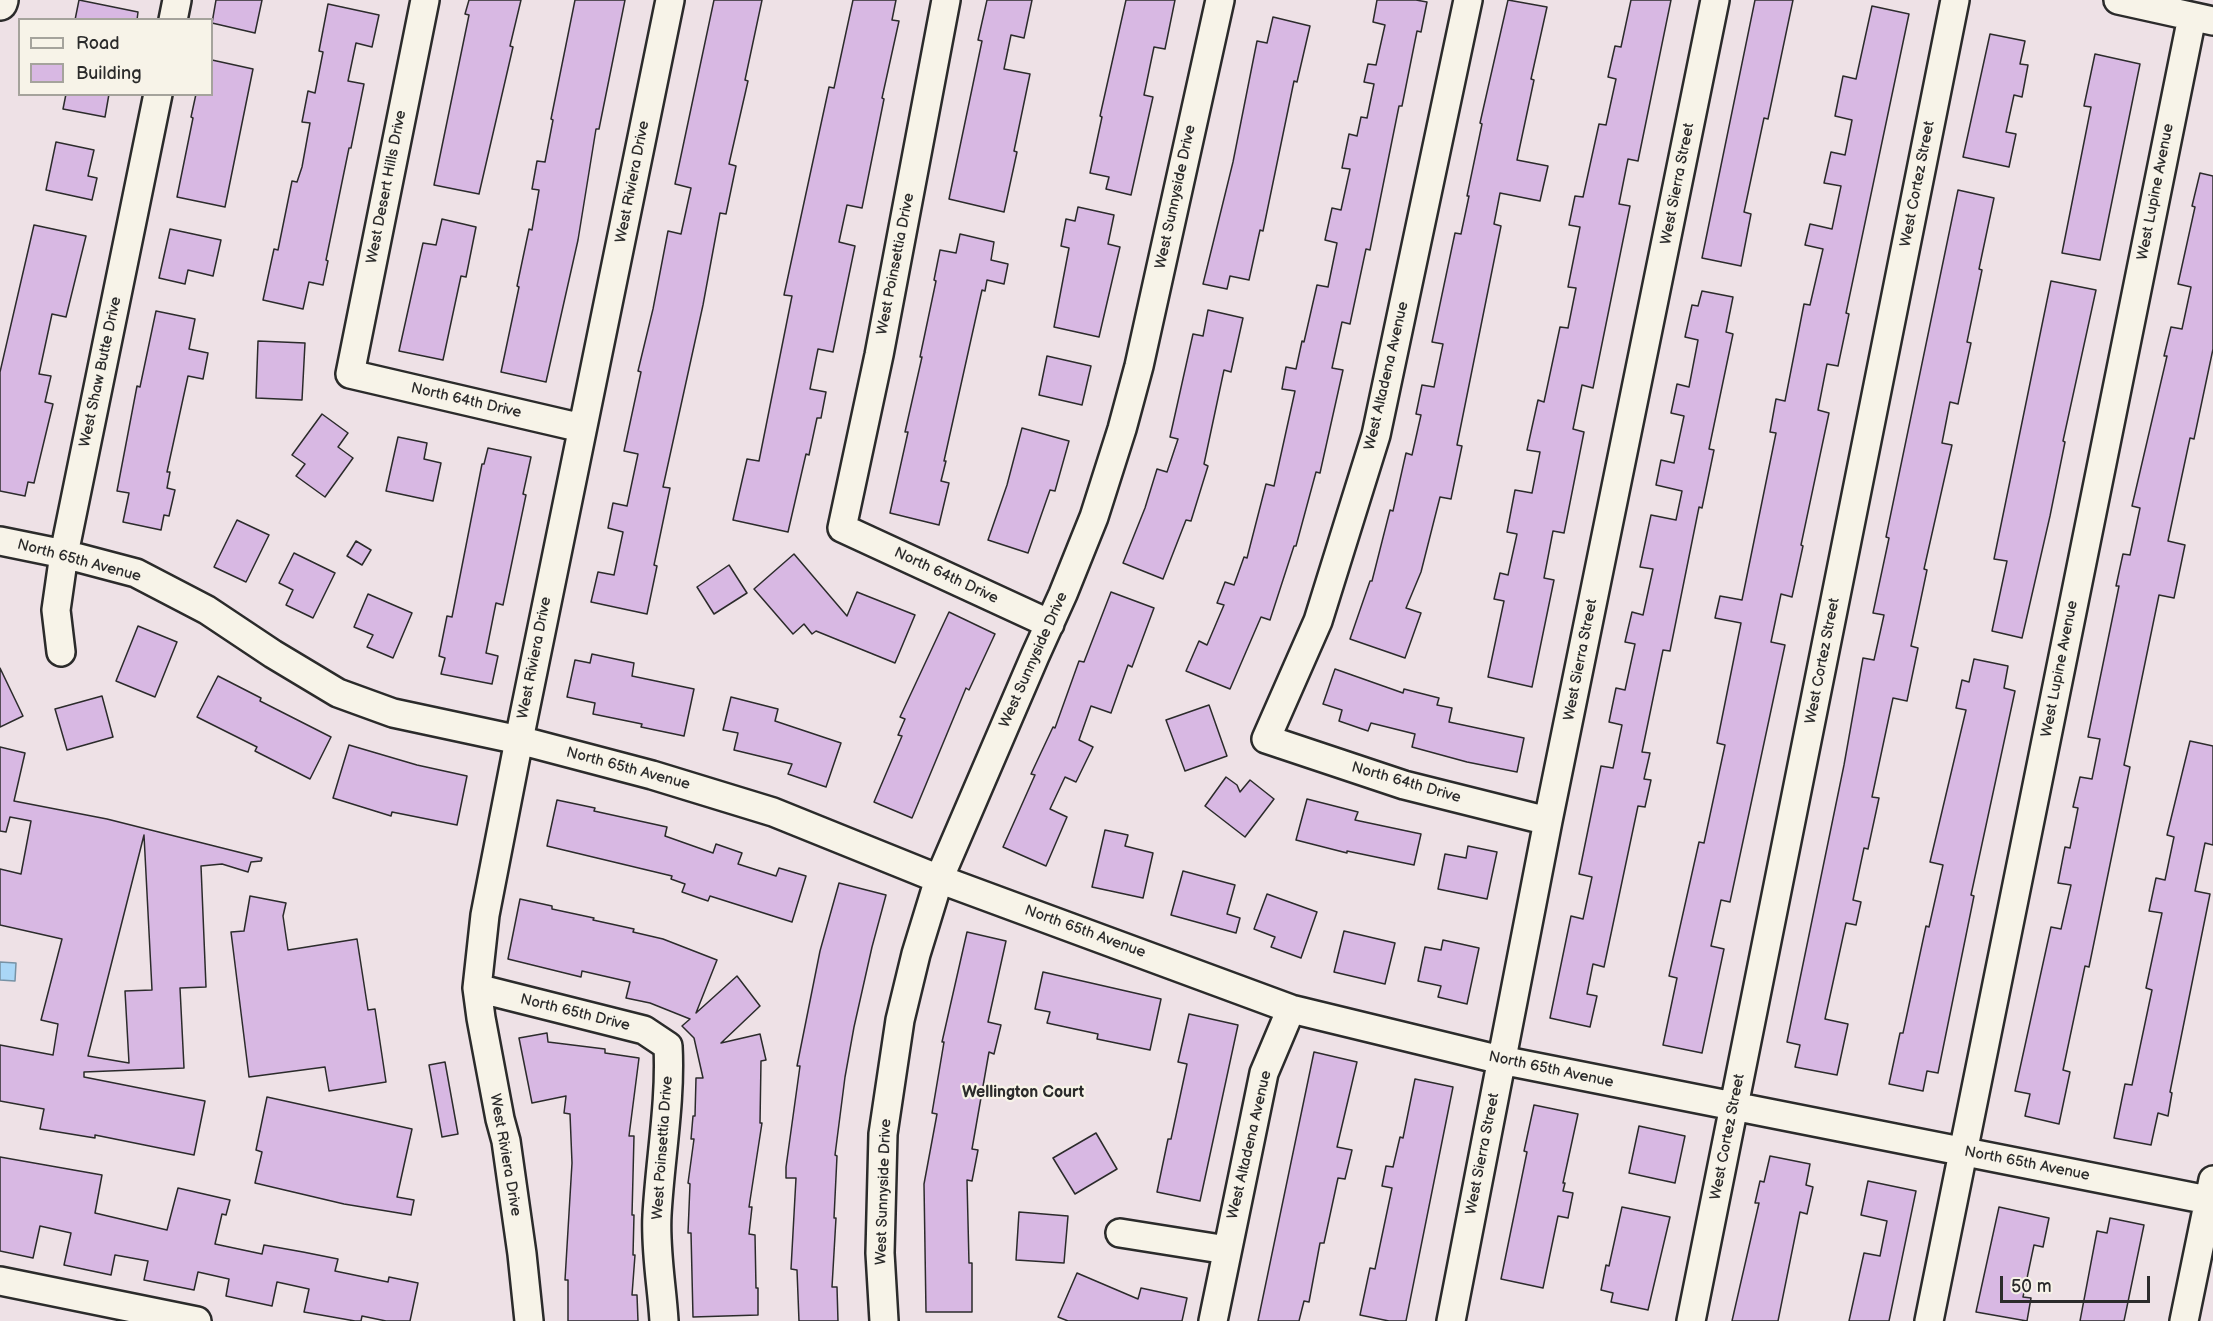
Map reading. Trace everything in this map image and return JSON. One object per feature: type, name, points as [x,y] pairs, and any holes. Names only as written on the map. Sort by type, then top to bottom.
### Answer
[{"type":"street","points":[[173,18],[177,0]]},
{"type":"street","name":"West Desert Hills Drive","points":[[350,374],[425,0]]},
{"type":"street","name":"West Riviera Drive","points":[[529,1321],[506,1141],[477,988],[490,883],[670,0]]},
{"type":"street","name":"West Poinsettia Drive","points":[[842,528],[879,354],[946,0]]},
{"type":"street","name":"West Sunnyside Drive","points":[[884,1321],[880,1253],[883,1134],[900,1020],[916,954],[939,879],[1094,517],[1139,366],[1220,0]]},
{"type":"street","name":"West Altadena Avenue","points":[[1266,739],[1318,621],[1376,435],[1468,0]]},
{"type":"street","name":"West Sierra Street","points":[[1450,1321],[1548,821],[1715,0]]},
{"type":"street","name":"West Cortez Street","points":[[1691,1321],[1954,0]]},
{"type":"street","points":[[2118,0],[2202,19]]},
{"type":"street","name":"West Lupine Avenue","points":[[1929,1321],[1962,1151],[2202,19]]},
{"type":"street","name":"West Shaw Butte Drive","points":[[61,652],[56,610],[64,554],[158,96]]},
{"type":"street","name":"North 64th Drive","points":[[350,374],[582,428]]},
{"type":"street","name":"North 64th Drive","points":[[842,528],[1050,624]]},
{"type":"street","name":"North 65th Avenue","points":[[0,541],[64,554],[136,573],[207,610],[273,654],[338,693],[393,713],[519,740],[652,775],[773,812],[939,879],[1291,1009],[1501,1060],[1962,1151],[2212,1193]]},
{"type":"street","name":"North 64th Drive","points":[[1266,739],[1404,785],[1548,821]]},
{"type":"street","name":"North 65th Drive","points":[[477,988],[644,1030],[668,1046]]},
{"type":"street","name":"West Altadena Avenue","points":[[1213,1321],[1264,1073],[1291,1009]]},
{"type":"street","name":"West Poinsettia Drive","points":[[664,1321],[657,1219],[669,1076],[668,1046]]},
{"type":"street","points":[[2184,1321],[2212,1193]]},
{"type":"street","points":[[1120,1233],[1227,1250]]},
{"type":"street","points":[[0,1281],[170,1318],[198,1321]]},
{"type":"water","points":[[0,962],[16,963],[15,981],[0,980]]},
{"type":"building","points":[[79,0],[138,12],[137,18],[75,18]]},
{"type":"building","points":[[216,0],[262,0],[255,33],[213,23]]},
{"type":"building","points":[[469,0],[521,0],[510,46],[513,47],[479,194],[434,185],[469,15],[465,14]]},
{"type":"building","points":[[575,0],[625,0],[599,129],[596,129],[578,240],[546,382],[501,372],[519,287],[517,286],[529,229],[532,230],[539,190],[532,189],[537,161],[545,162],[553,120],[551,119]]},
{"type":"building","points":[[714,0],[762,0],[745,80],[748,81],[729,164],[736,166],[726,214],[720,213],[703,305],[663,487],[670,488],[654,565],[657,566],[647,614],[591,602],[598,572],[614,575],[623,532],[608,528],[613,503],[627,506],[638,454],[624,451],[641,372],[638,371],[668,231],[681,234],[691,188],[675,184]]},
{"type":"building","points":[[853,0],[896,0],[892,20],[899,21],[862,208],[847,205],[839,242],[855,246],[833,352],[818,349],[810,389],[826,392],[821,418],[817,418],[809,455],[806,454],[788,532],[733,520],[747,459],[759,461],[792,296],[784,295],[829,87],[834,88]]},
{"type":"building","points":[[987,0],[1032,0],[1024,38],[1011,35],[1004,69],[1030,74],[1004,212],[949,199],[982,41],[978,40]]},
{"type":"building","points":[[1126,0],[1175,0],[1165,49],[1154,47],[1144,95],[1153,97],[1131,195],[1106,189],[1109,177],[1090,173],[1102,117],[1100,116]]},
{"type":"building","points":[[1377,0],[1427,2],[1421,32],[1417,31],[1402,106],[1399,106],[1370,250],[1366,249],[1350,324],[1342,322],[1332,368],[1343,370],[1320,473],[1316,472],[1296,546],[1294,546],[1270,620],[1261,617],[1230,689],[1186,671],[1199,641],[1207,645],[1224,605],[1217,603],[1225,582],[1234,585],[1244,557],[1247,558],[1266,484],[1274,486],[1295,391],[1282,389],[1286,367],[1296,369],[1317,285],[1328,287],[1337,243],[1325,240],[1332,208],[1341,210],[1350,169],[1342,168],[1349,134],[1357,136],[1361,117],[1367,118],[1374,84],[1364,82],[1368,64],[1376,65],[1385,25],[1373,22]]},
{"type":"building","points":[[1508,0],[1547,7],[1531,79],[1534,80],[1517,160],[1548,166],[1540,201],[1500,193],[1494,224],[1501,226],[1457,445],[1462,446],[1451,499],[1440,497],[1421,572],[1406,608],[1421,613],[1405,658],[1350,639],[1370,581],[1372,581],[1390,510],[1393,511],[1406,453],[1412,455],[1421,415],[1416,414],[1422,385],[1434,387],[1443,344],[1432,342],[1455,233],[1461,234],[1482,124],[1480,123]]},
{"type":"building","points":[[1631,0],[1671,0],[1638,161],[1628,159],[1619,204],[1630,206],[1593,388],[1582,385],[1573,429],[1584,432],[1564,533],[1553,531],[1544,578],[1554,580],[1532,687],[1488,677],[1504,601],[1494,599],[1500,573],[1508,575],[1517,534],[1507,532],[1515,490],[1532,493],[1540,452],[1527,450],[1538,400],[1544,402],[1560,327],[1568,328],[1576,288],[1568,287],[1580,227],[1569,225],[1575,196],[1583,197],[1599,124],[1606,125],[1616,79],[1608,77],[1615,46],[1621,47]]},
{"type":"building","points":[[1755,0],[1793,0],[1768,119],[1764,118],[1744,212],[1751,214],[1741,266],[1702,258]]},
{"type":"building","points":[[328,4],[379,15],[372,47],[356,43],[348,81],[364,84],[326,260],[328,261],[323,285],[309,282],[303,309],[263,300],[274,249],[278,250],[292,181],[297,182],[302,167],[310,123],[302,122],[308,91],[315,93],[323,52],[319,51]]},
{"type":"building","points":[[1872,6],[1909,14],[1846,313],[1849,314],[1838,366],[1827,364],[1818,410],[1829,413],[1792,597],[1781,594],[1771,642],[1785,645],[1730,902],[1721,900],[1711,946],[1724,949],[1702,1053],[1663,1045],[1677,978],[1669,976],[1699,842],[1704,843],[1725,745],[1717,743],[1741,623],[1715,618],[1720,596],[1742,600],[1776,433],[1770,432],[1776,399],[1785,401],[1804,304],[1810,305],[1823,249],[1805,245],[1810,224],[1832,229],[1841,186],[1824,183],[1831,152],[1845,155],[1852,120],[1835,116],[1843,76],[1856,79]]},
{"type":"building","points":[[1273,17],[1310,26],[1297,82],[1294,81],[1263,231],[1260,230],[1249,280],[1230,276],[1227,289],[1203,284],[1233,162],[1257,41],[1267,43]]},
{"type":"building","points":[[1990,34],[2025,41],[2020,64],[2028,65],[2022,97],[2014,95],[2006,132],[2016,134],[2009,167],[1963,157]]},
{"type":"building","points":[[2095,54],[2140,64],[2100,260],[2062,253],[2091,107],[2084,106]]},
{"type":"building","points":[[213,60],[253,69],[225,207],[177,197],[193,118],[191,117],[196,96],[213,96]]},
{"type":"building","points":[[66,96],[109,96],[105,117],[63,109]]},
{"type":"building","points":[[56,142],[94,150],[88,176],[97,178],[92,200],[46,190]]},
{"type":"building","points":[[2200,173],[2213,176],[2213,349],[2194,439],[2190,438],[2168,541],[2185,545],[2174,598],[2159,595],[2124,765],[2130,767],[2089,967],[2085,966],[2063,1070],[2070,1072],[2059,1124],[2025,1116],[2030,1094],[2015,1091],[2051,927],[2061,929],[2071,885],[2058,883],[2065,847],[2070,848],[2078,808],[2073,807],[2080,777],[2092,779],[2100,739],[2088,737],[2119,586],[2116,586],[2123,554],[2130,555],[2140,508],[2132,506],[2167,356],[2164,356],[2171,327],[2182,329],[2191,287],[2178,284]]},
{"type":"building","points":[[1958,190],[1994,198],[1967,342],[1971,343],[1958,404],[1950,402],[1942,443],[1952,445],[1924,569],[1927,570],[1911,646],[1918,648],[1907,701],[1893,698],[1872,797],[1879,798],[1868,849],[1864,848],[1853,900],[1861,902],[1856,925],[1846,923],[1825,1019],[1848,1024],[1837,1075],[1795,1067],[1800,1045],[1787,1042],[1844,765],[1863,658],[1874,660],[1884,615],[1873,613],[1889,538],[1886,537]]},
{"type":"building","points":[[1078,207],[1114,215],[1108,244],[1120,247],[1099,337],[1054,327],[1069,248],[1061,246],[1066,219],[1075,221]]},
{"type":"building","points":[[442,219],[476,227],[466,277],[461,276],[443,360],[399,351],[423,243],[436,245]]},
{"type":"building","points":[[34,225],[86,236],[66,317],[52,314],[39,374],[51,376],[45,402],[53,404],[34,483],[28,482],[25,496],[0,491],[0,372]]},
{"type":"building","points":[[170,229],[221,240],[213,276],[188,270],[185,284],[159,278]]},
{"type":"building","points":[[960,234],[994,242],[991,260],[1008,264],[1004,284],[987,280],[985,291],[982,290],[944,461],[946,461],[941,481],[949,483],[939,525],[890,513],[908,432],[905,432],[922,357],[920,357],[940,250],[956,253]]},
{"type":"building","points":[[2051,281],[2096,290],[2063,441],[2065,442],[2050,516],[2022,638],[1992,631],[2007,561],[1994,559]]},
{"type":"building","points":[[1702,291],[1733,297],[1726,332],[1733,334],[1709,449],[1714,450],[1702,508],[1699,507],[1670,651],[1663,650],[1642,752],[1650,753],[1644,779],[1651,780],[1645,807],[1638,806],[1604,967],[1593,964],[1587,994],[1597,996],[1590,1027],[1550,1018],[1571,916],[1583,919],[1592,877],[1579,874],[1601,766],[1613,768],[1622,725],[1609,722],[1616,688],[1625,690],[1635,644],[1625,642],[1632,612],[1643,615],[1653,569],[1640,567],[1651,515],[1676,520],[1682,491],[1656,485],[1661,460],[1674,463],[1684,416],[1671,413],[1677,384],[1689,387],[1698,340],[1685,337],[1692,305],[1698,306]]},
{"type":"building","points":[[1208,310],[1243,318],[1231,372],[1224,370],[1204,464],[1208,466],[1191,521],[1186,520],[1163,579],[1123,563],[1145,508],[1157,469],[1167,472],[1178,439],[1170,437],[1193,334],[1203,336]]},
{"type":"building","points":[[156,311],[195,319],[189,349],[208,353],[203,379],[188,376],[167,472],[170,472],[167,488],[175,490],[169,516],[164,515],[161,530],[123,522],[129,493],[117,491],[137,386],[140,387]]},
{"type":"building","points":[[258,341],[305,343],[302,400],[256,398]]},
{"type":"building","points":[[1047,356],[1091,366],[1082,405],[1039,395]]},
{"type":"building","points":[[322,414],[348,433],[338,447],[353,458],[325,497],[296,476],[305,464],[292,455]]},
{"type":"building","points":[[1022,428],[1069,441],[1055,491],[1050,490],[1028,553],[988,540],[1007,485]]},
{"type":"building","points":[[398,437],[427,443],[424,459],[441,463],[433,501],[386,491]]},
{"type":"building","points":[[488,448],[531,457],[523,494],[526,495],[503,605],[496,603],[486,653],[498,656],[492,684],[441,674],[445,658],[439,656],[447,616],[452,617],[482,464],[484,464]]},
{"type":"building","points":[[237,520],[269,535],[246,582],[214,567]]},
{"type":"building","points":[[356,541],[371,550],[362,565],[347,556]]},
{"type":"building","points":[[294,553],[335,573],[313,618],[286,605],[293,590],[279,583]]},
{"type":"building","points":[[794,554],[847,616],[857,592],[915,615],[895,663],[816,631],[812,634],[804,624],[793,634],[754,589]]},
{"type":"building","points":[[729,565],[747,593],[714,614],[697,587]]},
{"type":"building","points":[[1111,592],[1154,608],[1132,667],[1128,665],[1111,713],[1091,706],[1079,740],[1093,747],[1076,782],[1065,777],[1050,809],[1067,817],[1046,866],[1003,847],[1035,775],[1031,774],[1053,727],[1055,728],[1079,661],[1084,662]]},
{"type":"building","points":[[368,594],[412,613],[393,658],[367,647],[373,635],[354,627]]},
{"type":"building","points":[[949,612],[995,634],[969,690],[966,688],[912,818],[874,802],[902,736],[898,735],[905,719],[900,717]]},
{"type":"building","points":[[138,626],[177,642],[155,697],[116,681]]},
{"type":"building","points":[[592,654],[634,663],[632,676],[694,689],[684,736],[593,714],[595,703],[567,697],[575,660],[590,663]]},
{"type":"building","points":[[1974,659],[2008,666],[2004,688],[2015,691],[1971,895],[1974,896],[1938,1073],[1927,1071],[1923,1091],[1889,1084],[1900,1033],[1903,1033],[1926,926],[1929,927],[1943,865],[1930,862],[1966,710],[1956,708],[1962,680],[1969,682]]},
{"type":"building","points":[[0,668],[23,716],[0,727]]},
{"type":"building","points":[[1335,669],[1403,693],[1404,689],[1439,698],[1437,705],[1452,708],[1449,722],[1524,738],[1517,772],[1467,762],[1412,747],[1415,734],[1371,723],[1368,731],[1339,721],[1342,710],[1323,704]]},
{"type":"building","points":[[218,676],[261,698],[260,701],[331,737],[310,779],[255,751],[257,747],[197,717]]},
{"type":"building","points":[[102,696],[113,737],[67,750],[55,709]]},
{"type":"building","points":[[731,697],[778,709],[775,721],[841,743],[826,787],[788,774],[792,764],[734,750],[738,733],[723,730]]},
{"type":"building","points":[[1209,705],[1227,756],[1185,771],[1166,720]]},
{"type":"building","points":[[2190,741],[2213,746],[2213,845],[2205,843],[2195,891],[2210,894],[2170,1092],[2172,1093],[2168,1116],[2158,1113],[2151,1145],[2114,1138],[2125,1084],[2132,1085],[2152,990],[2146,988],[2162,913],[2149,911],[2156,878],[2165,880],[2174,837],[2167,835]]},
{"type":"building","points":[[349,745],[417,765],[467,776],[457,825],[392,812],[391,816],[333,798]]},
{"type":"building","points":[[0,747],[25,753],[14,801],[107,819],[262,858],[261,861],[251,862],[248,872],[222,864],[201,866],[206,987],[180,988],[184,1068],[84,1072],[84,1077],[205,1101],[194,1155],[95,1135],[95,1138],[40,1129],[44,1109],[0,1101],[0,1045],[53,1055],[58,1024],[41,1020],[62,939],[0,925],[0,869],[21,874],[31,821],[10,817],[6,832],[0,831]],"holes":[[[144,835],[152,990],[125,991],[129,1063],[88,1056]]]},
{"type":"building","points":[[1226,777],[1237,785],[1240,792],[1250,780],[1274,799],[1245,837],[1205,806]]},
{"type":"building","points":[[1307,799],[1358,812],[1355,820],[1421,834],[1414,865],[1347,851],[1347,853],[1296,840]]},
{"type":"building","points":[[557,800],[595,808],[594,811],[667,827],[665,836],[713,853],[716,844],[742,853],[738,864],[776,876],[779,868],[806,876],[792,922],[710,896],[708,901],[682,892],[685,884],[671,879],[672,876],[547,846]]},
{"type":"building","points":[[1105,830],[1128,835],[1125,846],[1153,853],[1143,898],[1092,887]]},
{"type":"building","points":[[1468,846],[1497,852],[1487,899],[1438,889],[1445,854],[1466,858]]},
{"type":"building","points":[[1183,871],[1235,885],[1227,914],[1240,918],[1236,933],[1171,915]]},
{"type":"building","points":[[839,883],[886,895],[854,1027],[835,1155],[837,1156],[834,1218],[836,1218],[832,1287],[837,1287],[838,1321],[799,1321],[797,1270],[791,1269],[796,1178],[786,1178],[786,1167],[800,1066],[797,1066],[820,951]]},
{"type":"building","points":[[1267,894],[1317,912],[1301,958],[1271,947],[1275,937],[1254,929]]},
{"type":"building","points":[[250,896],[286,903],[283,916],[288,950],[357,939],[368,1010],[375,1009],[386,1082],[329,1091],[325,1067],[249,1077],[231,932],[244,931]]},
{"type":"building","points":[[520,899],[634,929],[633,932],[663,939],[717,960],[696,1013],[737,976],[760,1006],[721,1043],[760,1034],[766,1060],[761,1061],[760,1123],[762,1123],[749,1207],[752,1207],[749,1234],[755,1235],[758,1315],[693,1317],[691,1233],[688,1233],[690,1184],[688,1183],[694,1139],[691,1139],[693,1116],[695,1116],[696,1078],[703,1078],[694,1038],[682,1026],[690,1019],[650,1003],[626,998],[630,982],[582,971],[581,977],[508,959]]},
{"type":"building","points":[[1344,931],[1395,943],[1385,984],[1334,972]]},
{"type":"building","points":[[967,932],[1006,941],[988,1022],[1001,1025],[994,1054],[989,1052],[972,1149],[978,1150],[972,1181],[967,1180],[969,1263],[972,1263],[972,1312],[926,1312],[924,1184],[937,1114],[932,1113],[944,1042],[942,1042]]},
{"type":"building","points":[[1443,940],[1479,948],[1467,1004],[1438,997],[1441,986],[1418,981],[1425,947],[1441,950]]},
{"type":"building","points":[[1043,972],[1161,999],[1150,1050],[1097,1039],[1098,1034],[1047,1023],[1050,1012],[1035,1009]]},
{"type":"building","points":[[1189,1014],[1238,1025],[1200,1201],[1157,1192],[1187,1064],[1178,1062]]},
{"type":"building","points":[[547,1033],[548,1042],[605,1049],[605,1053],[639,1058],[629,1136],[634,1136],[632,1215],[634,1215],[633,1255],[635,1255],[632,1295],[637,1295],[638,1321],[568,1321],[568,1280],[565,1280],[572,1163],[570,1114],[564,1113],[566,1096],[532,1103],[519,1038]]},
{"type":"building","points":[[1314,1052],[1357,1062],[1337,1147],[1352,1150],[1345,1179],[1338,1178],[1324,1243],[1320,1243],[1309,1302],[1304,1301],[1299,1321],[1258,1321]]},
{"type":"building","points":[[445,1062],[458,1134],[442,1137],[429,1065]]},
{"type":"building","points":[[1415,1079],[1453,1087],[1406,1321],[1389,1321],[1360,1315],[1370,1268],[1375,1269],[1392,1188],[1382,1186],[1386,1166],[1393,1167],[1400,1137],[1403,1138]]},
{"type":"building","points":[[267,1097],[412,1129],[397,1197],[414,1200],[411,1215],[344,1204],[255,1183],[262,1152],[256,1150]]},
{"type":"building","points":[[1534,1105],[1578,1114],[1563,1183],[1565,1183],[1563,1191],[1573,1193],[1568,1218],[1558,1216],[1543,1288],[1501,1279],[1527,1152],[1524,1151]]},
{"type":"building","points":[[1639,1126],[1685,1136],[1675,1183],[1629,1173]]},
{"type":"building","points":[[1096,1133],[1117,1169],[1075,1194],[1053,1158]]},
{"type":"building","points":[[1770,1156],[1810,1164],[1806,1185],[1813,1187],[1807,1214],[1800,1212],[1778,1321],[1732,1321],[1759,1203],[1755,1203],[1760,1181],[1764,1182]]},
{"type":"building","points":[[0,1157],[102,1175],[95,1213],[167,1230],[178,1188],[230,1200],[226,1215],[222,1214],[215,1244],[262,1254],[264,1245],[303,1252],[338,1259],[335,1271],[388,1282],[389,1277],[418,1283],[410,1321],[386,1321],[362,1316],[361,1321],[355,1321],[304,1312],[309,1289],[277,1282],[272,1306],[226,1296],[229,1279],[198,1272],[194,1290],[144,1280],[148,1261],[115,1255],[111,1275],[64,1265],[71,1233],[40,1226],[33,1258],[0,1251]]},
{"type":"building","points":[[1868,1181],[1916,1191],[1889,1321],[1849,1321],[1864,1253],[1880,1256],[1887,1221],[1861,1215]]},
{"type":"building","points":[[1622,1207],[1670,1217],[1648,1310],[1611,1302],[1613,1293],[1601,1290],[1606,1265],[1609,1266]]},
{"type":"building","points":[[1999,1207],[2049,1218],[2043,1247],[2034,1245],[2023,1297],[2031,1298],[2027,1321],[1976,1312]]},
{"type":"building","points":[[1019,1212],[1068,1216],[1064,1263],[1016,1260]]},
{"type":"building","points":[[2110,1218],[2144,1225],[2124,1321],[2080,1321],[2097,1231],[2107,1233]]},
{"type":"building","points":[[1077,1273],[1138,1299],[1141,1288],[1187,1298],[1182,1321],[1068,1321],[1058,1317]]},
{"type":"district","name":"Wellington Court","points":[[1023,1093]]}]
